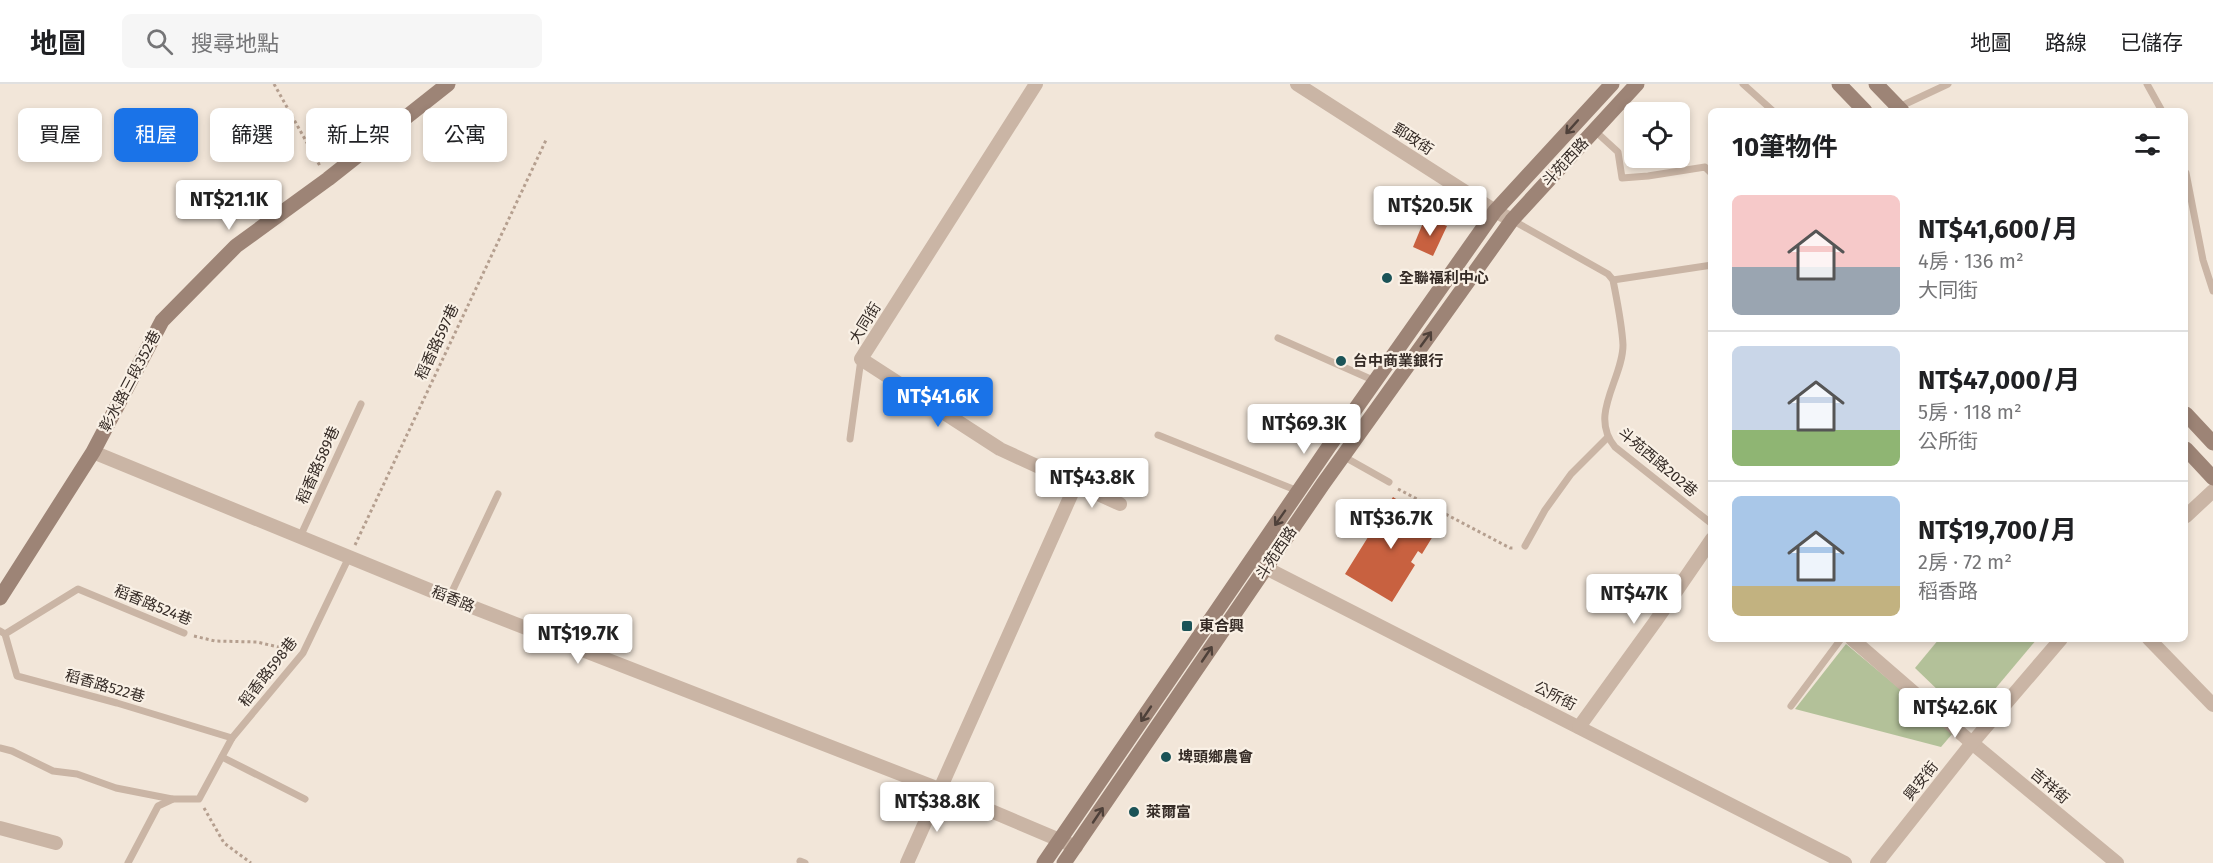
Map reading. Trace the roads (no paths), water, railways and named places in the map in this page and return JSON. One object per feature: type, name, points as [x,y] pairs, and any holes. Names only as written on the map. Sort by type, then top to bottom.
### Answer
[{"type":"main road","name":"彰水路三段352巷","points":[[93,452],[162,321],[236,246],[328,179],[448,84]]},
{"type":"main road","name":"斗苑西路","points":[[1044,863],[1330,445],[1495,212],[1612,84]]},
{"type":"main road","name":"斗苑西路","points":[[1064,863],[1342,456],[1512,220],[1636,84]]},
{"type":"main road","points":[[1839,84],[1862,108]]},
{"type":"main road","points":[[1876,84],[1896,108]]},
{"type":"main road","points":[[2188,416],[2213,443]]},
{"type":"main road","points":[[2188,451],[2213,478]]},
{"type":"main road","points":[[0,598],[93,452]]},
{"type":"street","name":"郵政街","points":[[1297,84],[1495,212],[1512,220]]},
{"type":"street","name":"大同街","points":[[1028,86],[861,359],[1000,449],[1120,504]]},
{"type":"street","name":"稻香路","points":[[93,452],[449,598],[939,789],[1076,847]]},
{"type":"street","points":[[907,863],[1076,484]]},
{"type":"street","points":[[2188,514],[2213,491]]},
{"type":"street","points":[[1579,727],[1708,544]]},
{"type":"street","name":"公所街","points":[[1251,561],[1845,863]]},
{"type":"street","name":"吉祥街","points":[[1855,642],[2117,863]]},
{"type":"street","name":"興安街","points":[[1877,863],[1972,742],[2058,642]]},
{"type":"street","points":[[2152,642],[2213,705]]},
{"type":"street","points":[[0,828],[56,843]]},
{"type":"lane","points":[[1743,84],[1770,108]]},
{"type":"lane","points":[[1902,108],[1948,84]]},
{"type":"lane","points":[[2147,84],[2160,108]]},
{"type":"lane","points":[[1594,130],[1618,152],[1622,178],[1706,167],[1708,169]]},
{"type":"lane","points":[[2188,183],[2203,260],[2213,291]]},
{"type":"lane","points":[[1512,220],[1608,274],[1613,280],[1708,266]]},
{"type":"lane","name":"斗苑西路202巷","points":[[1613,280],[1623,346],[1603,419],[1607,438],[1615,447],[1708,521]]},
{"type":"lane","points":[[1278,339],[1375,381]]},
{"type":"lane","points":[[850,439],[861,359]]},
{"type":"lane","name":"稻香路589巷","points":[[300,537],[361,404]]},
{"type":"lane","points":[[1158,435],[1300,491]]},
{"type":"lane","points":[[1526,546],[1545,510],[1571,474],[1607,438]]},
{"type":"lane","points":[[1330,445],[1342,456],[1389,482]]},
{"type":"lane","points":[[449,598],[498,494]]},
{"type":"lane","name":"稻香路598巷","points":[[173,799],[199,799],[232,738],[303,653],[349,557]]},
{"type":"lane","name":"稻香路524巷","points":[[2,633],[78,589],[184,633]]},
{"type":"lane","name":"稻香路522巷","points":[[2,633],[17,676],[232,738]]},
{"type":"lane","points":[[1791,706],[1839,642]]},
{"type":"lane","points":[[0,748],[12,751],[53,771],[77,774],[116,788],[173,799]]},
{"type":"lane","points":[[222,757],[305,799]]},
{"type":"lane","points":[[128,863],[158,806],[173,799]]},
{"type":"place","name":"全聯福利中心","points":[[1387,278]]},
{"type":"place","name":"台中商業銀行","points":[[1341,361]]},
{"type":"place","name":"東合興","points":[[1187,626]]},
{"type":"place","name":"埤頭鄉農會","points":[[1166,757]]},
{"type":"place","name":"萊爾富","points":[[1134,812]]}]
